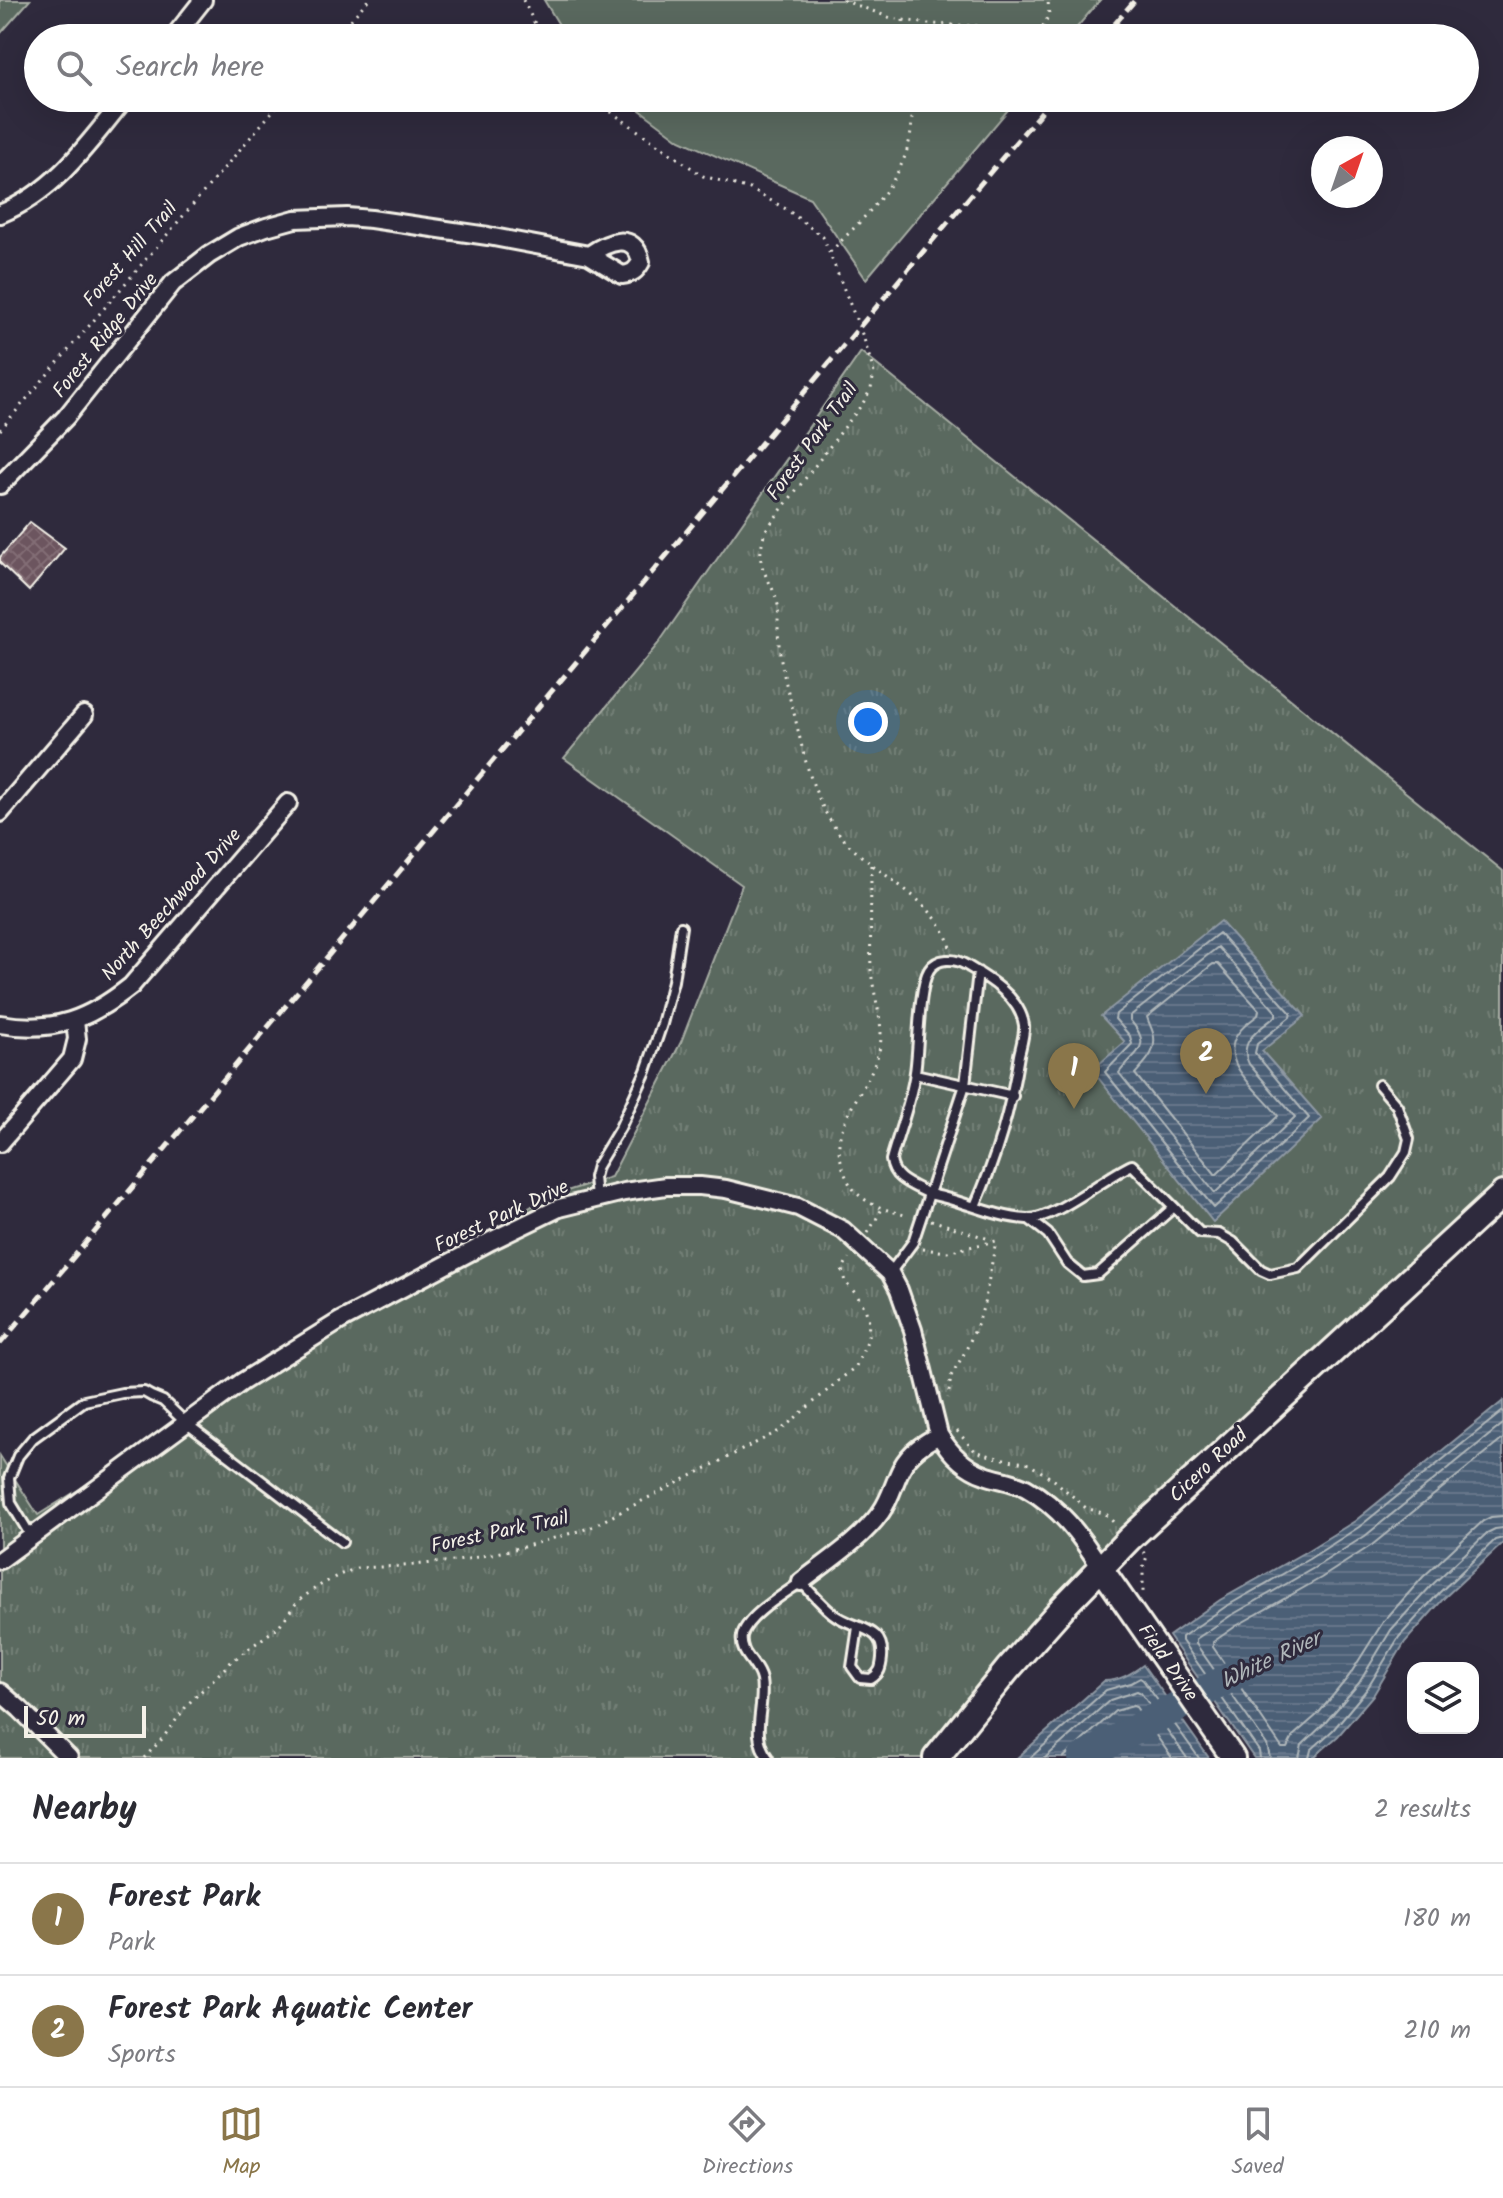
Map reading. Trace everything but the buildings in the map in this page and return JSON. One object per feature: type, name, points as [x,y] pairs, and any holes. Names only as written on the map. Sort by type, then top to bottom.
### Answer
[{"type":"main road","name":"Cicero Road","points":[[936,1758],[1008,1669],[1129,1539],[1503,1194]]},
{"type":"main road","name":"Field Drive","points":[[1101,1568],[1139,1610],[1233,1758]]},
{"type":"street","points":[[184,24],[203,0]]},
{"type":"street","points":[[0,214],[38,194],[58,178],[114,112]]},
{"type":"street","name":"Forest Ridge Drive","points":[[0,485],[66,417],[173,283],[239,237],[295,219],[359,218],[488,236],[589,255]]},
{"type":"street","points":[[0,813],[84,715]]},
{"type":"street","name":"North Beechwood Drive","points":[[75,1021],[96,1011],[131,986],[288,803]]},
{"type":"street","points":[[0,1024],[29,1027],[75,1021],[77,1039],[72,1059],[0,1143]]},
{"type":"street","name":"Forest Park Drive","points":[[0,1560],[277,1360],[393,1291],[559,1208],[624,1192],[666,1186],[700,1186],[726,1189],[798,1207],[843,1230],[860,1244],[890,1273],[899,1290],[913,1330],[939,1435],[948,1450],[982,1474],[1023,1486],[1055,1508],[1077,1531],[1101,1568]]},
{"type":"street","points":[[801,1582],[871,1523],[889,1499],[907,1458],[939,1435]]},
{"type":"street","points":[[0,1692],[69,1758]]},
{"type":"lane","points":[[596,1198],[594,1177],[597,1166],[633,1100],[662,1024],[673,981],[681,927]]},
{"type":"lane","points":[[975,1206],[991,1170],[1013,1096],[1024,1025],[1015,1004],[1002,989],[978,972],[963,962],[951,959],[935,963],[927,972],[923,989],[915,1074],[891,1160],[892,1169],[896,1176],[929,1194],[999,1214],[1029,1219],[1050,1213],[1132,1165],[1200,1233],[1219,1234],[1233,1242],[1261,1270],[1270,1274],[1298,1268],[1390,1177],[1406,1152],[1409,1139],[1397,1106],[1379,1085]]},
{"type":"lane","points":[[890,1273],[913,1242],[965,1085],[978,972]]},
{"type":"lane","points":[[915,1074],[1013,1096]]},
{"type":"lane","points":[[1029,1219],[1048,1234],[1067,1263],[1083,1276],[1098,1274],[1174,1207]]},
{"type":"lane","points":[[31,1536],[11,1503],[9,1478],[18,1456],[33,1438],[84,1401],[144,1392],[163,1401],[186,1423],[342,1542]]},
{"type":"lane","points":[[768,1758],[759,1739],[757,1724],[762,1689],[760,1675],[744,1653],[742,1634],[749,1623],[801,1582],[833,1614],[875,1634],[882,1642],[881,1669],[871,1679],[860,1678],[852,1667],[858,1627]]},
{"type":"path","points":[[347,24],[368,0]]},
{"type":"path","points":[[523,0],[535,24]]},
{"type":"path","points":[[843,0],[891,18],[928,24]]},
{"type":"path","points":[[1045,24],[1048,0]]},
{"type":"path","points":[[903,20],[903,24]]},
{"type":"path","name":"Forest Hill Trail","points":[[0,430],[272,112]]},
{"type":"path","name":"Forest Park Trail","points":[[611,112],[703,176],[750,189],[786,209],[823,237],[830,252],[864,339],[874,373],[871,389],[765,531],[759,552],[762,569],[779,607],[781,661],[806,762],[822,806],[842,837],[942,927],[948,936],[950,949]]},
{"type":"path","points":[[830,252],[874,208],[896,176],[910,143],[913,112]]},
{"type":"path","points":[[871,865],[871,972],[881,1038],[876,1061],[841,1132],[839,1146],[845,1172],[852,1190],[882,1209],[935,1220],[996,1241]]},
{"type":"path","name":"Forest Park Trail","points":[[144,1758],[188,1704],[231,1662],[278,1627],[298,1601],[339,1575],[357,1568],[464,1560],[589,1528],[781,1430],[856,1366],[868,1339],[869,1321],[865,1308],[845,1282],[842,1270],[882,1209]]},
{"type":"path","points":[[913,1242],[924,1250],[947,1252],[996,1241]]},
{"type":"path","points":[[947,1404],[951,1376],[982,1313],[996,1241]]},
{"type":"path","points":[[956,1430],[975,1451],[1029,1464],[1054,1480],[1086,1508],[1106,1514],[1147,1556],[1139,1610]]},
{"type":"green space","points":[[0,0],[30,0],[0,34]]},
{"type":"green space","points":[[544,0],[1100,0],[1080,24],[559,24]]},
{"type":"green space","points":[[643,112],[1006,112],[866,279],[810,198],[680,140]]},
{"type":"green space","points":[[861,352],[1503,871],[1503,1193],[1100,1569],[953,1758],[0,1758],[0,1456],[38,1515],[545,1198],[611,1177],[681,1042],[742,885],[564,758],[658,644]]},
{"type":"water","points":[[1220,921],[1305,1016],[1262,1051],[1322,1119],[1213,1222],[1092,1070],[1125,1042],[1101,1016]]},
{"type":"water","points":[[1503,1401],[1503,1543],[1444,1598],[1405,1642],[1374,1694],[1338,1736],[1313,1758],[1254,1758],[1169,1636],[1220,1600],[1355,1521]]},
{"type":"water","points":[[1143,1665],[1209,1758],[1017,1758],[1104,1681],[1125,1676]]},
{"type":"waterway","name":"White River","points":[[1083,1758],[1242,1671]]},
{"type":"railway","points":[[1115,24],[1135,0]]},
{"type":"railway","points":[[0,1344],[1041,112]]},
{"type":"place","name":"Forest Park Aquatic Center","points":[[1206,1094]]},
{"type":"place","name":"Forest Park","points":[[1074,1109]]}]
